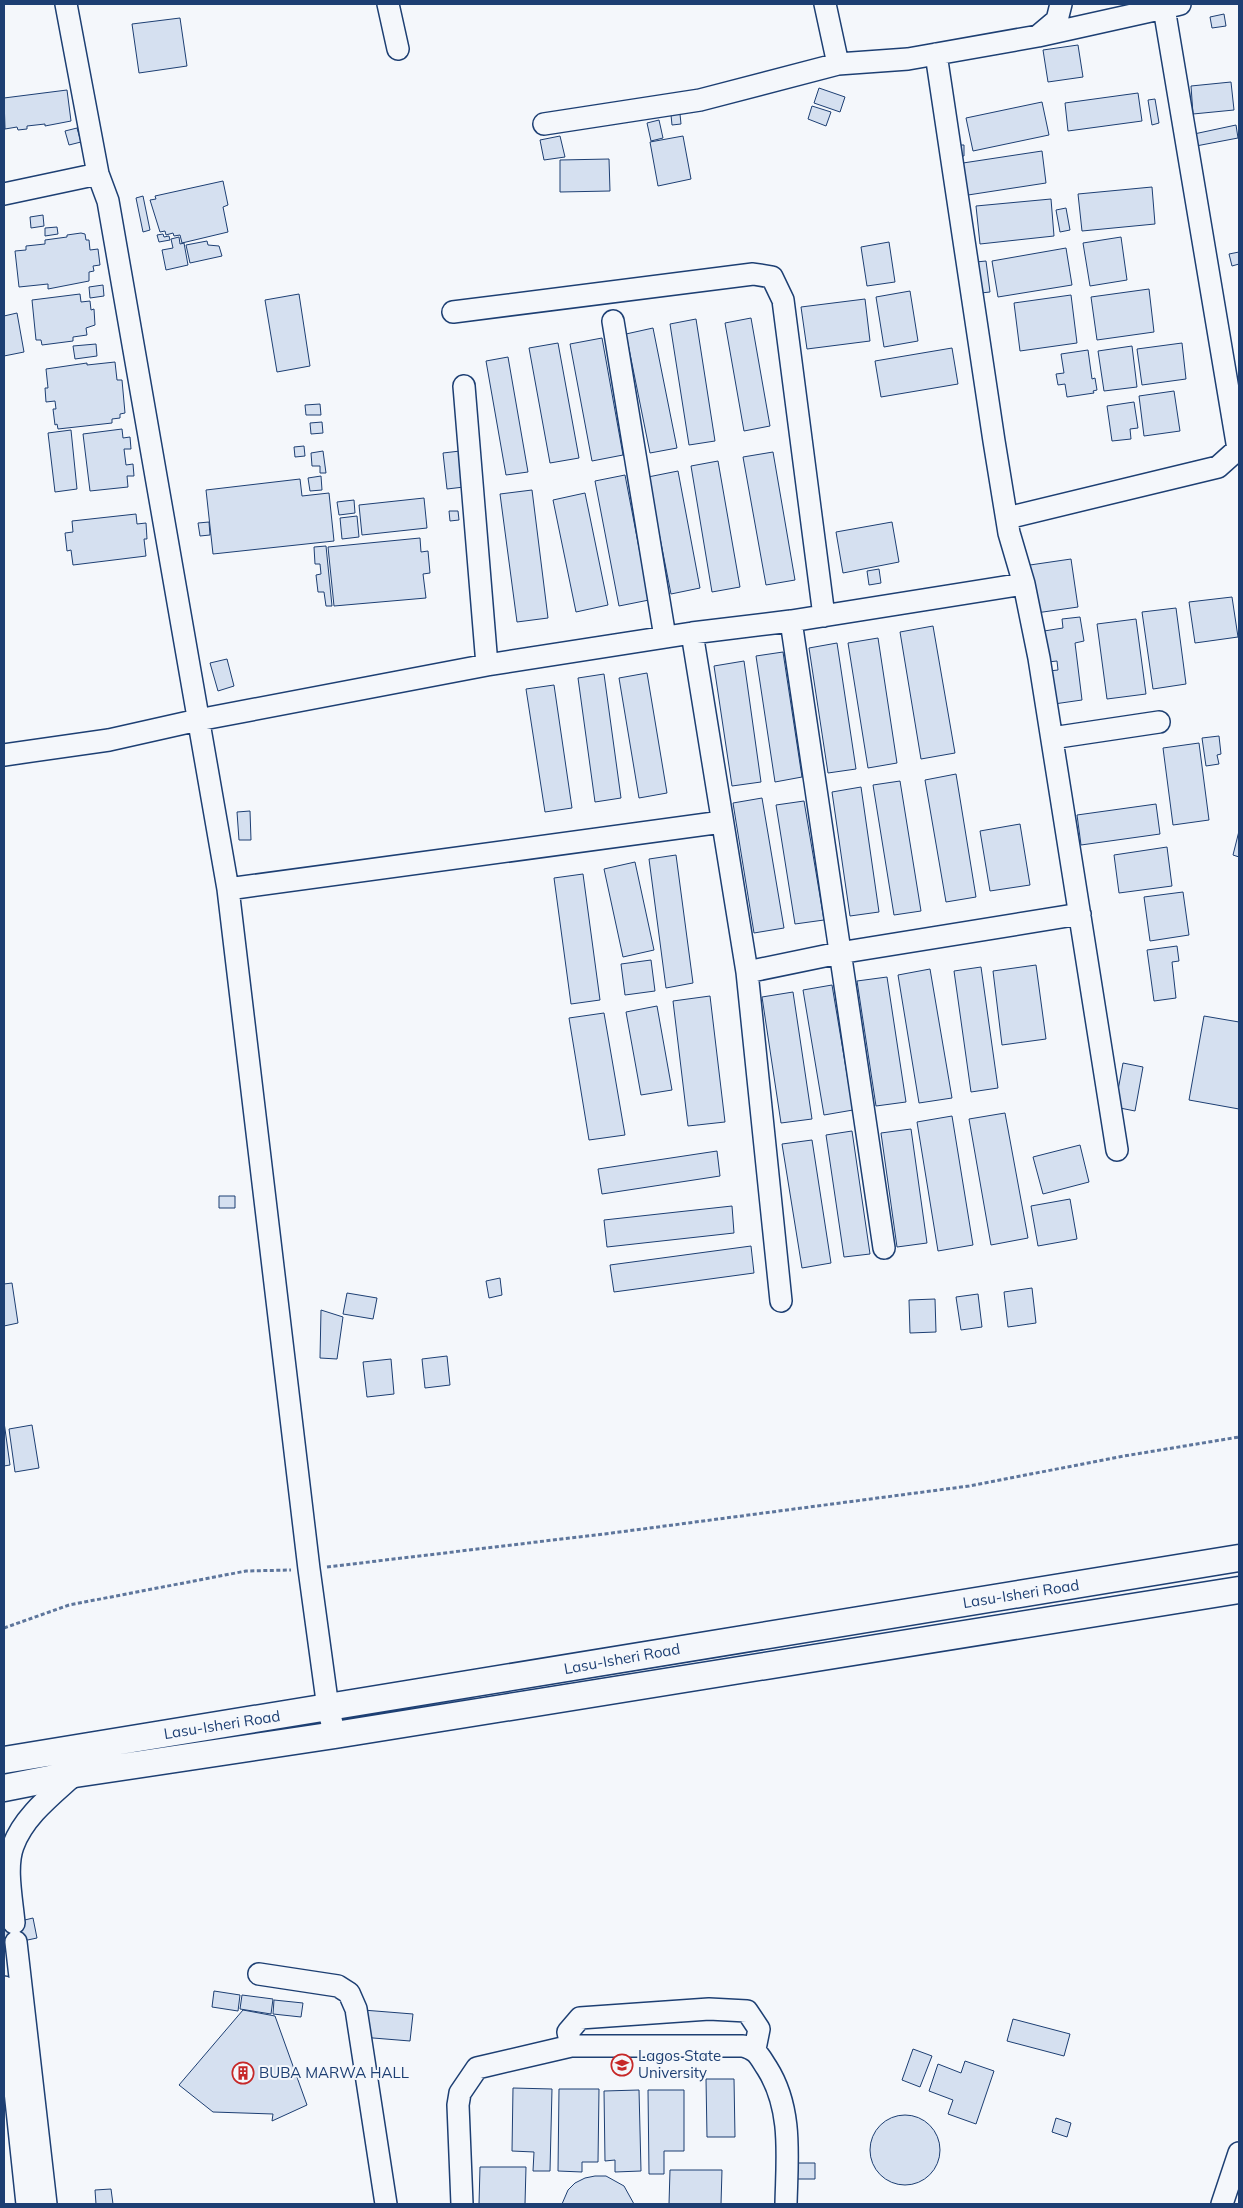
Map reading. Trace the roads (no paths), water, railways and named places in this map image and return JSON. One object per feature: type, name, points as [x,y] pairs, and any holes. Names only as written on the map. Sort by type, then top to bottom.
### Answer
[{"type":"main road","name":"Lasu-Isheri Road","points":[[4,1760],[1239,1558]]},
{"type":"main road","name":"Lasu-Isheri Road","points":[[4,1788],[75,1774],[335,1735],[1239,1590]]},
{"type":"street","points":[[66,4],[98,174],[108,201],[228,889],[309,1569],[328,1708],[335,1735]]},
{"type":"street","points":[[388,4],[398,49]]},
{"type":"street","points":[[825,4],[838,64]]},
{"type":"street","points":[[1038,36],[1056,20],[1061,4]]},
{"type":"street","points":[[544,124],[700,100],[838,64],[908,59],[1038,36],[1172,6],[1238,449],[1218,467],[1007,518]]},
{"type":"street","points":[[936,54],[994,441],[1007,518],[1024,584],[1039,658],[1117,1150]]},
{"type":"street","points":[[4,194],[98,174]]},
{"type":"street","points":[[453,312],[753,274],[772,277],[783,300],[824,616]]},
{"type":"street","points":[[613,321],[665,637]]},
{"type":"street","points":[[464,386],[487,666]]},
{"type":"street","points":[[4,755],[109,740],[198,720],[487,666],[665,637],[791,621],[1024,584]]},
{"type":"street","points":[[791,621],[884,1248]]},
{"type":"street","points":[[692,633],[747,972],[781,1301]]},
{"type":"street","points":[[1052,738],[1159,722]]},
{"type":"street","points":[[228,889],[722,822]]},
{"type":"street","points":[[747,972],[839,953],[1080,914]]},
{"type":"street","points":[[46,2204],[9,1878],[12,1847],[30,1815],[75,1774]]},
{"type":"street","points":[[259,1974],[338,1986],[349,1994],[356,2009],[386,2204]]},
{"type":"street","points":[[4,1987],[27,2204]]},
{"type":"street","points":[[571,2046],[568,2032],[580,2018],[709,2009],[747,2011],[759,2029],[755,2049],[776,2083],[787,2126],[786,2204]]},
{"type":"street","points":[[462,2204],[458,2105],[460,2093],[477,2068],[571,2046],[743,2046],[755,2049]]},
{"type":"street","points":[[1222,2204],[1239,2153]]},
{"type":"place","name":"Lagos State University","points":[[622,2065]]},
{"type":"place","name":"BUBA MARWA HALL","points":[[243,2073]]}]
